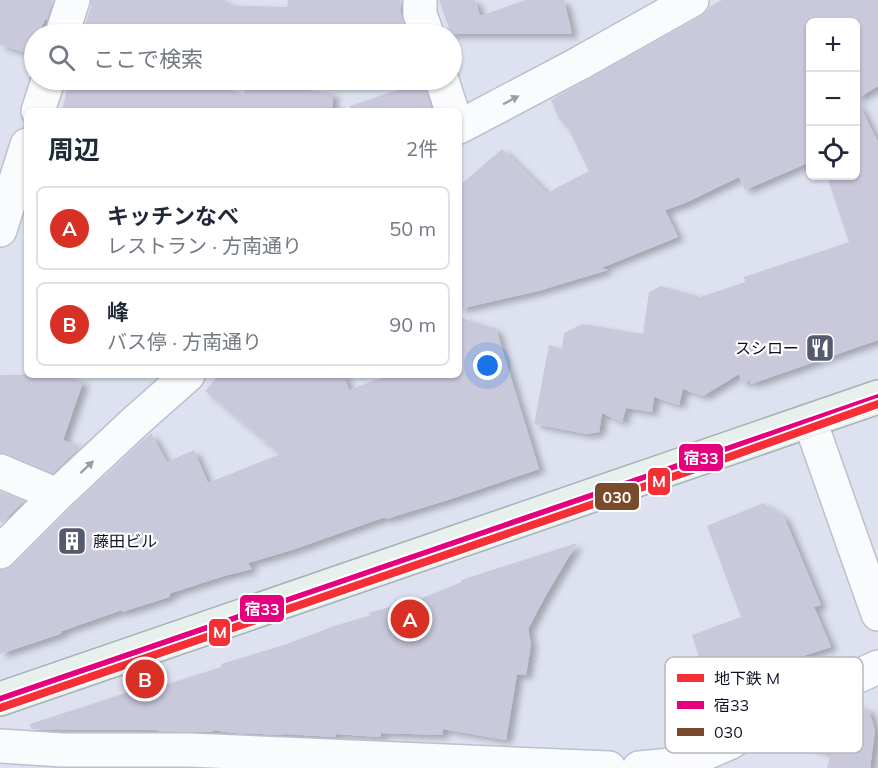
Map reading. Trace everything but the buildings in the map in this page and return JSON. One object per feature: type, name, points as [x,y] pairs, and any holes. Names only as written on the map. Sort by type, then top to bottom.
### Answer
[{"type":"main road","points":[[0,699],[878,397]]},
{"type":"street","points":[[65,24],[73,0]]},
{"type":"street","points":[[420,0],[420,14],[424,24]]},
{"type":"street","points":[[462,125],[580,63],[672,5]]},
{"type":"street","points":[[39,108],[45,90]]},
{"type":"street","points":[[445,90],[451,108]]},
{"type":"street","points":[[0,230],[24,154]]},
{"type":"street","points":[[0,552],[57,495],[185,378]]},
{"type":"street","points":[[810,421],[878,614]]},
{"type":"street","points":[[0,471],[57,495]]},
{"type":"street","points":[[863,674],[878,667]]},
{"type":"street","points":[[0,746],[61,759],[190,750],[316,762],[609,768]]},
{"type":"street","points":[[639,768],[681,764],[706,753]]},
{"type":"metro line","name":"M","points":[[0,708],[878,404]]},
{"type":"transit line","name":"宿33","points":[[0,699],[878,397]]},
{"type":"transit line","name":"030","points":[[3,708],[878,407]]},
{"type":"place","name":"スシロー","points":[[820,348]]},
{"type":"place","name":"藤田ビル","points":[[72,541]]},
{"type":"place","name":"キッチンなべ","points":[[410,619]]},
{"type":"place","name":"峰","points":[[145,679]]}]
